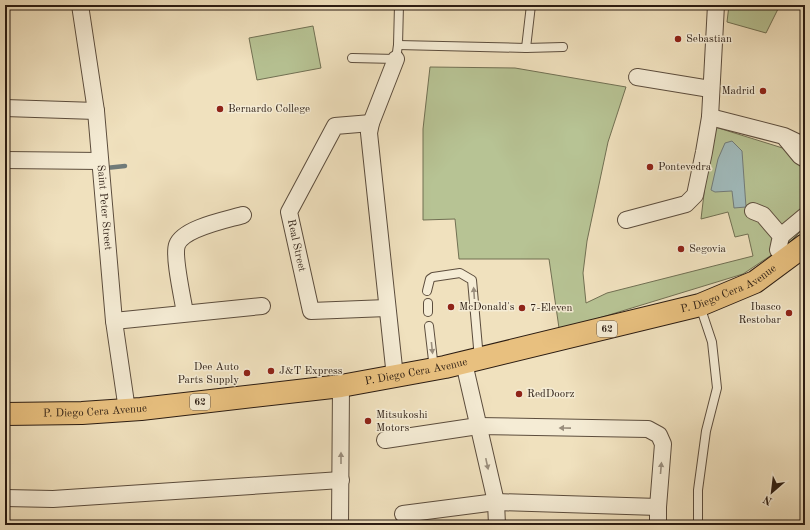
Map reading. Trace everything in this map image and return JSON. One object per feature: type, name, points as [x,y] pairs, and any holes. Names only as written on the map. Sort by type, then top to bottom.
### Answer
[{"type":"main road","name":"P. Diego Cera Avenue","points":[[5,414],[82,413],[128,410],[341,386],[434,370],[700,306],[755,282],[805,245]]},
{"type":"street","points":[[626,220],[686,204],[695,196],[710,117],[710,89],[716,5]]},
{"type":"street","name":"Saint Peter Street","points":[[85,6],[96,111],[114,321],[128,410]]},
{"type":"street","points":[[395,377],[369,133],[371,123],[397,52]]},
{"type":"street","points":[[637,77],[710,89]]},
{"type":"street","points":[[5,108],[96,111]]},
{"type":"street","points":[[710,117],[784,136],[805,146]]},
{"type":"street","name":"Real Street","points":[[371,123],[335,126],[289,212],[310,311],[387,308]]},
{"type":"street","points":[[784,136],[800,156],[805,159]]},
{"type":"street","points":[[5,160],[100,161]]},
{"type":"street","points":[[753,211],[762,215],[780,243],[805,216]]},
{"type":"street","points":[[185,313],[176,255],[177,244],[185,235],[194,230],[243,215]]},
{"type":"street","points":[[114,321],[262,306]]},
{"type":"street","points":[[472,361],[478,426],[496,502],[497,525]]},
{"type":"street","points":[[340,525],[341,386]]},
{"type":"street","points":[[385,440],[478,426],[648,429],[659,435],[663,444],[658,525]]},
{"type":"street","points":[[5,498],[53,499],[341,480]]},
{"type":"street","points":[[403,514],[496,502],[658,507]]},
{"type":"lane","points":[[397,52],[399,5]]},
{"type":"lane","points":[[526,48],[531,5]]},
{"type":"lane","points":[[352,58],[397,52],[563,47]]},
{"type":"lane","points":[[427,291],[430,279],[433,277],[460,273],[472,280],[472,361]]},
{"type":"lane","points":[[428,303],[428,312]]},
{"type":"lane","points":[[698,525],[698,490],[706,431],[717,388],[712,342],[700,306]]},
{"type":"lane","points":[[429,326],[434,370]]},
{"type":"green space","points":[[729,5],[780,5],[766,33],[727,22]]},
{"type":"green space","points":[[313,26],[321,68],[257,80],[249,38]]},
{"type":"green space","points":[[430,67],[515,68],[626,87],[608,142],[587,241],[583,273],[586,303],[607,293],[753,256],[748,234],[735,237],[728,212],[701,219],[712,126],[805,155],[805,227],[788,244],[743,274],[586,322],[559,328],[549,259],[459,259],[455,219],[423,220],[423,129]]},
{"type":"water","points":[[732,141],[742,151],[746,207],[734,208],[732,191],[715,192],[711,190],[718,159],[725,143]]},
{"type":"waterway","points":[[106,168],[125,166]]},
{"type":"place","name":"Sebastian","points":[[678,39]]},
{"type":"place","name":"Madrid","points":[[763,91]]},
{"type":"place","name":"Bernardo College","points":[[220,109]]},
{"type":"place","name":"Pontevedra","points":[[650,167]]},
{"type":"place","name":"Segovia","points":[[681,249]]},
{"type":"place","name":"McDonald's","points":[[451,307]]},
{"type":"place","name":"7-Eleven","points":[[522,308]]},
{"type":"place","name":"Ibasco Restobar","points":[[789,313]]},
{"type":"place","name":"J&T Express","points":[[271,371]]},
{"type":"place","name":"Dee Auto Parts Supply","points":[[247,373]]},
{"type":"place","name":"RedDoorz","points":[[519,394]]},
{"type":"place","name":"Mitsukoshi Motors","points":[[368,421]]}]
